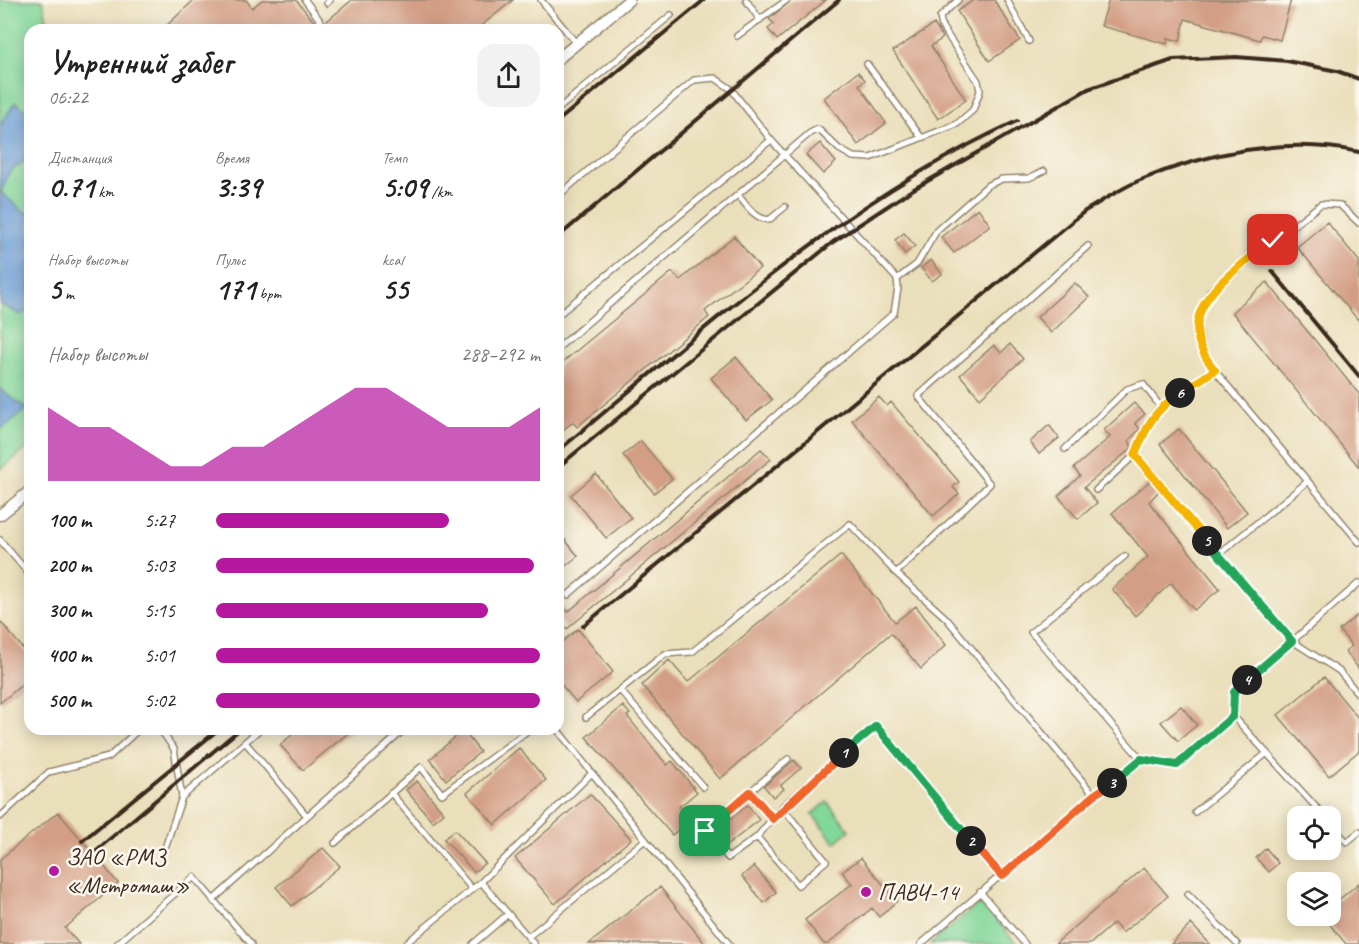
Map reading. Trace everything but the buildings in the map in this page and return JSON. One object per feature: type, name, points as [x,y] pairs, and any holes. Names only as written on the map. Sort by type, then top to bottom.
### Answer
[{"type":"street","points":[[564,54],[629,0]]},
{"type":"street","points":[[0,515],[24,496]]},
{"type":"lane","points":[[304,0],[322,24]]},
{"type":"lane","points":[[746,0],[760,20]]},
{"type":"lane","points":[[737,36],[787,0]]},
{"type":"lane","points":[[564,343],[810,133],[819,129],[839,149],[853,157],[870,158],[957,124],[972,110],[980,91],[978,81],[942,27],[940,17],[958,0]]},
{"type":"lane","points":[[1006,0],[1029,41]]},
{"type":"lane","points":[[544,1],[561,24]]},
{"type":"lane","points":[[564,104],[671,15]]},
{"type":"lane","points":[[564,28],[576,44]]},
{"type":"lane","points":[[867,64],[921,137]]},
{"type":"lane","points":[[564,191],[694,80],[715,78],[731,89],[771,140],[897,279],[898,288],[894,313],[568,595]]},
{"type":"lane","points":[[564,310],[771,140]]},
{"type":"lane","points":[[897,279],[917,264],[937,230],[988,185],[1002,179],[1029,178],[1044,171]]},
{"type":"lane","points":[[738,195],[756,216],[764,219],[769,220],[785,207]]},
{"type":"lane","points":[[1359,223],[1340,205],[1321,204],[1210,291],[1198,311],[1198,335],[1206,360],[1359,542]]},
{"type":"lane","points":[[896,573],[990,484],[918,396],[1088,246]]},
{"type":"lane","points":[[1096,490],[1135,455],[1146,426],[1160,406],[1215,370]]},
{"type":"lane","points":[[1065,449],[1127,389],[1143,384],[1160,406]]},
{"type":"lane","points":[[1135,455],[1292,641],[1339,670],[1359,695]]},
{"type":"lane","points":[[1218,554],[1307,482]]},
{"type":"lane","points":[[586,717],[665,654],[692,652],[850,524],[896,573],[946,618],[1094,795]]},
{"type":"lane","points":[[0,540],[24,568]]},
{"type":"lane","points":[[1125,555],[1031,632],[1141,759],[1177,765],[1233,716]]},
{"type":"lane","points":[[1315,806],[1233,716],[1234,692],[1359,583]]},
{"type":"lane","points":[[620,690],[703,787]]},
{"type":"lane","points":[[788,759],[705,831],[728,858],[757,837],[782,807],[876,726],[1002,876]]},
{"type":"lane","points":[[0,817],[49,772],[109,757],[133,735]]},
{"type":"lane","points":[[164,735],[174,749],[182,797],[166,844]]},
{"type":"lane","points":[[182,797],[253,735]]},
{"type":"lane","points":[[213,900],[398,735]]},
{"type":"lane","points":[[335,843],[421,767],[442,794],[522,735]]},
{"type":"lane","points":[[562,735],[729,944]]},
{"type":"lane","points":[[245,742],[307,816]]},
{"type":"lane","points":[[1195,812],[1267,753]]},
{"type":"lane","points":[[921,944],[1094,795],[1122,777],[1141,759]]},
{"type":"lane","points":[[405,944],[481,882],[592,773]]},
{"type":"lane","points":[[750,792],[773,819]]},
{"type":"lane","points":[[391,793],[472,889]]},
{"type":"lane","points":[[757,837],[798,885],[826,861],[782,807]]},
{"type":"lane","points":[[1341,836],[1347,842],[1359,832]]},
{"type":"lane","points":[[528,937],[645,840]]},
{"type":"lane","points":[[117,944],[194,878],[251,944]]},
{"type":"lane","points":[[481,882],[534,944]]},
{"type":"lane","points":[[980,892],[1025,944]]},
{"type":"lane","points":[[1188,894],[1237,944]]},
{"type":"lane","points":[[473,944],[508,914]]},
{"type":"green space","points":[[0,0],[43,0],[48,24],[24,24],[24,451],[0,470]]},
{"type":"green space","points":[[827,802],[850,830],[835,843],[812,814]]},
{"type":"green space","points":[[977,905],[988,910],[1017,944],[930,944]]},
{"type":"water","points":[[15,102],[24,109],[24,162],[10,171],[1,192],[24,212],[24,313],[20,315],[0,304],[0,125]]},
{"type":"water","points":[[0,389],[24,407],[24,411],[0,430]]},
{"type":"railway","points":[[564,116],[704,0]]},
{"type":"railway","points":[[564,232],[839,0]]},
{"type":"railway","points":[[564,462],[833,242],[912,190],[1088,89],[1173,60],[1236,57],[1287,61],[1337,71],[1359,79]]},
{"type":"railway","points":[[564,446],[721,315],[834,228],[892,189],[953,153],[1017,121]]},
{"type":"railway","points":[[583,626],[1085,211],[1138,181],[1218,155],[1246,150],[1303,146],[1359,152]]},
{"type":"railway","points":[[1272,271],[1359,376]]},
{"type":"railway","points":[[82,841],[212,735]]},
{"type":"railway","points":[[92,854],[233,735]]},
{"type":"place","name":"ЗАО «РМЗ «Метромаш»","points":[[54,871]]},
{"type":"place","name":"ПАВЧ-14","points":[[866,892]]},
{"type":"route","points":[[705,831],[750,792],[773,819],[782,807],[876,726],[1002,876],[1094,795],[1122,777],[1141,759],[1177,765],[1233,716],[1234,692],[1292,641],[1135,455],[1146,426],[1160,406],[1215,370],[1206,360],[1198,335],[1198,311],[1210,291],[1273,240]]}]
